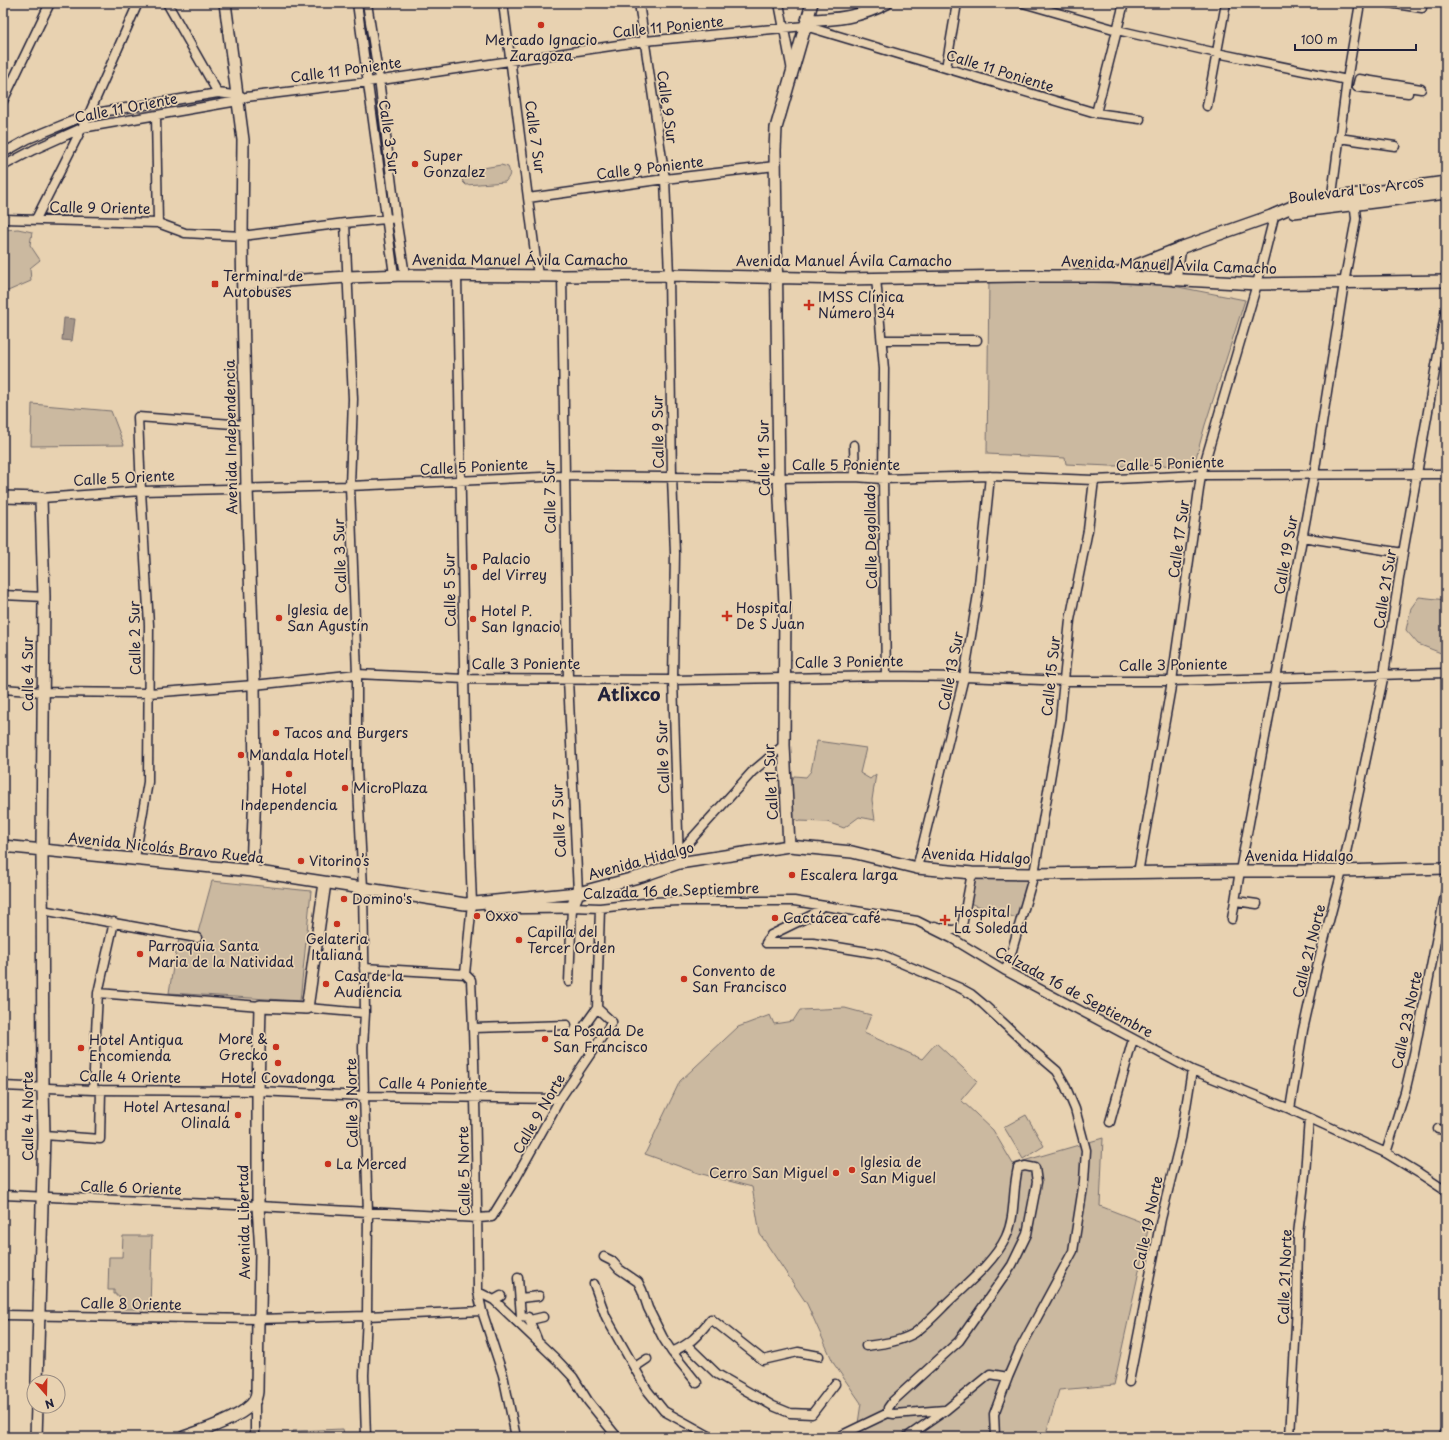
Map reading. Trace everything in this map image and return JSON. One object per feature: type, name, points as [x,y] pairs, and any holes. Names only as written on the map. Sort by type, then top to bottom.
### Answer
[{"type":"main road","name":"Avenida Independencia","points":[[225,3],[240,98],[243,140],[242,236],[247,488],[254,685],[255,788],[252,871]]},
{"type":"main road","points":[[793,67],[812,3]]},
{"type":"main road","points":[[806,23],[857,16],[887,3]]},
{"type":"main road","name":"Calle 11 Sur","points":[[789,846],[784,745],[785,604],[779,478],[775,166],[776,128],[793,67]]},
{"type":"main road","name":"Boulevard Los Arcos","points":[[1110,276],[1180,248],[1274,215],[1446,182]]},
{"type":"main road","name":"Boulevard Los Arcos","points":[[1354,199],[1446,194]]},
{"type":"main road","points":[[1175,280],[1180,248]]},
{"type":"main road","name":"Avenida Manuel Ávila Camacho","points":[[243,284],[400,275],[669,275],[776,278],[1110,276],[1257,284],[1446,281]]},
{"type":"main road","name":"Calle 5 Oriente","points":[[3,497],[41,498]]},
{"type":"main road","name":"Calle 4 Sur","points":[[41,498],[44,597],[42,850]]},
{"type":"main road","name":"Avenida Nicolás Bravo Rueda","points":[[3,846],[136,858],[252,871],[325,883]]},
{"type":"main road","name":"Avenida Hidalgo","points":[[469,905],[578,893],[636,878],[679,858],[789,846],[852,852],[917,868],[972,873],[1034,874],[1342,871],[1446,868]]},
{"type":"main road","name":"Calle 4 Norte","points":[[37,1374],[44,1135],[42,850]]},
{"type":"main road","points":[[260,1006],[307,1008],[325,883]]},
{"type":"main road","name":"Avenida Hidalgo","points":[[325,883],[469,905],[572,907]]},
{"type":"main road","name":"Calle 7 Sur","points":[[572,907],[578,893]]},
{"type":"main road","name":"Avenida Libertad","points":[[255,1400],[258,1391],[258,1319],[260,1314],[261,1252],[258,1206],[260,1006]]},
{"type":"main road","points":[[184,1437],[205,1433],[239,1414],[255,1400]]},
{"type":"main road","points":[[36,1437],[37,1414]]},
{"type":"street","points":[[3,101],[6,85],[50,3]]},
{"type":"street","points":[[36,220],[89,114],[138,3]]},
{"type":"street","points":[[167,3],[218,93]]},
{"type":"street","name":"Calle 3 Sur","points":[[357,3],[386,219],[400,275]]},
{"type":"street","name":"Calle 3 Sur","points":[[367,3],[380,79],[396,218],[400,275]]},
{"type":"street","name":"Calle 7 Sur","points":[[503,3],[538,276]]},
{"type":"street","name":"Calle 9 Sur","points":[[640,3],[665,179],[669,275],[672,477],[675,553],[673,680],[679,858]]},
{"type":"street","name":"Calle 11 Sur","points":[[779,3],[793,67]]},
{"type":"street","points":[[946,68],[956,3]]},
{"type":"street","points":[[1023,3],[1117,30],[1358,84]]},
{"type":"street","points":[[1096,113],[1124,3]]},
{"type":"street","points":[[1207,106],[1226,3]]},
{"type":"street","points":[[1332,203],[1339,138],[1360,3]]},
{"type":"street","points":[[1389,3],[1422,8]]},
{"type":"street","name":"Calle 11 Poniente","points":[[240,98],[368,82],[380,79],[645,41],[784,29],[806,23],[946,68],[1096,113],[1140,119]]},
{"type":"street","points":[[1408,93],[1357,88],[1359,79],[1421,90]]},
{"type":"street","name":"Calle 11 Oriente","points":[[3,153],[28,139],[89,114],[218,93],[240,98]]},
{"type":"street","name":"Calle 11 Oriente","points":[[3,166],[33,150],[82,128],[156,116],[240,98]]},
{"type":"street","points":[[156,116],[158,223]]},
{"type":"street","points":[[1339,138],[1395,146]]},
{"type":"street","name":"Calle 9 Poniente","points":[[528,198],[665,179],[775,166]]},
{"type":"street","name":"Calle 19 Sur","points":[[1232,919],[1314,475],[1344,283],[1356,219],[1354,199]]},
{"type":"street","name":"Calle 17 Sur","points":[[1138,873],[1172,681],[1201,475],[1257,284],[1274,215]]},
{"type":"street","points":[[242,236],[396,218]]},
{"type":"street","name":"Calle 9 Oriente","points":[[3,219],[158,223],[184,233],[242,236]]},
{"type":"street","name":"Calle 3 Sur","points":[[345,223],[353,399],[350,486],[357,674],[357,767],[363,888]]},
{"type":"street","name":"Calle 5 Sur","points":[[457,276],[469,905]]},
{"type":"street","name":"Calle 7 Sur","points":[[562,276],[568,679],[578,893]]},
{"type":"street","name":"Calle Degollado","points":[[876,278],[884,369],[886,676]]},
{"type":"street","name":"Calle 21 Sur","points":[[1342,871],[1384,674],[1403,553],[1446,309]]},
{"type":"street","points":[[882,340],[977,340]]},
{"type":"street","name":"Calle 2 Sur","points":[[136,858],[148,782],[150,626],[141,491],[138,417],[246,425]]},
{"type":"street","points":[[854,445],[855,477]]},
{"type":"street","name":"Calle 5 Poniente","points":[[247,488],[350,486],[564,476],[779,478],[990,476],[1094,480],[1201,475],[1446,474]]},
{"type":"street","name":"Calle 13 Sur","points":[[917,868],[958,707],[964,677],[978,594],[990,476]]},
{"type":"street","name":"Calle 15 Sur","points":[[1006,971],[1034,874],[1060,720],[1070,620],[1088,530],[1094,480]]},
{"type":"street","name":"Calle 5 Oriente","points":[[41,498],[141,491],[247,488]]},
{"type":"street","points":[[1302,537],[1403,553]]},
{"type":"street","points":[[3,595],[44,597]]},
{"type":"street","name":"Calle 3 Poniente","points":[[3,689],[43,692],[148,693],[254,685],[357,674],[465,679],[673,680],[886,676],[1064,681],[1172,681],[1446,673]]},
{"type":"street","points":[[679,858],[752,772],[784,745]]},
{"type":"street","name":"Calle 21 Norte","points":[[1290,1109],[1303,1030],[1318,963],[1342,871]]},
{"type":"street","points":[[917,921],[952,931],[959,929],[962,926],[972,873]]},
{"type":"street","name":"Calle 3 Norte","points":[[363,888],[365,1013],[364,1096],[368,1213],[367,1316],[364,1375],[366,1437]]},
{"type":"street","name":"Calle 23 Norte","points":[[1386,1153],[1405,1092],[1414,1054],[1446,890]]},
{"type":"street","name":"Calzada 16 de Septiembre","points":[[572,907],[600,908],[652,902],[680,901],[794,901],[917,921],[953,939],[1006,971],[1192,1070],[1290,1109],[1386,1153],[1446,1191]]},
{"type":"street","points":[[1236,901],[1257,904]]},
{"type":"street","name":"Calle 5 Norte","points":[[469,905],[465,974],[471,980],[474,1028],[478,1292],[482,1311],[503,1375],[516,1437]]},
{"type":"street","points":[[822,906],[812,915],[771,935],[766,943],[813,943],[880,954],[971,994],[1057,1071],[1064,1083],[1081,1128],[1086,1150],[1084,1180],[1072,1250],[1020,1349],[1008,1377],[994,1414],[996,1437]]},
{"type":"street","points":[[569,982],[572,907]]},
{"type":"street","points":[[585,1024],[597,1008],[600,908]]},
{"type":"street","points":[[42,910],[197,938]]},
{"type":"street","points":[[93,1090],[98,993],[114,922]]},
{"type":"street","points":[[364,968],[465,974]]},
{"type":"street","points":[[98,993],[260,1006]]},
{"type":"street","points":[[307,1008],[365,1013]]},
{"type":"street","name":"Calle 9 Norte","points":[[492,1217],[516,1178],[560,1099],[612,1022],[597,1008]]},
{"type":"street","points":[[474,1028],[567,1025]]},
{"type":"street","points":[[1110,1122],[1133,1039]]},
{"type":"street","name":"Calle 19 Norte","points":[[1130,1382],[1161,1219],[1181,1138],[1192,1070]]},
{"type":"street","name":"Calle 4 Oriente","points":[[3,1086],[93,1090],[258,1091]]},
{"type":"street","points":[[44,1135],[100,1139],[101,1090]]},
{"type":"street","name":"Calle 4 Poniente","points":[[258,1091],[364,1096],[560,1099]]},
{"type":"street","name":"Calle 21 Norte","points":[[1290,1437],[1297,1306],[1298,1234],[1305,1174],[1309,1118]]},
{"type":"street","points":[[866,1346],[892,1342],[913,1334],[933,1317],[997,1253],[1006,1236],[1013,1215],[1015,1179],[1018,1168],[1025,1166],[1035,1168],[1037,1182],[1027,1234],[1012,1265],[959,1341],[893,1401],[888,1408],[888,1413]]},
{"type":"street","name":"Calle 6 Oriente","points":[[3,1195],[258,1206],[478,1218],[492,1217]]},
{"type":"street","points":[[604,1257],[612,1261],[619,1269],[638,1282],[662,1338],[697,1383]]},
{"type":"street","points":[[518,1278],[521,1316],[528,1317],[538,1340]]},
{"type":"street","points":[[594,1284],[606,1317],[647,1390],[664,1411],[711,1437]]},
{"type":"street","points":[[478,1292],[498,1298],[573,1377],[588,1401],[617,1437]]},
{"type":"street","points":[[520,1298],[539,1296]]},
{"type":"street","name":"Calle 8 Oriente","points":[[3,1316],[39,1315],[258,1319],[482,1311]]},
{"type":"street","points":[[530,1320],[543,1317]]},
{"type":"street","points":[[672,1352],[687,1345],[711,1319],[763,1360],[798,1352],[820,1356]]},
{"type":"street","points":[[687,1345],[717,1374],[773,1406],[790,1413],[812,1414],[835,1384]]},
{"type":"street","points":[[635,1367],[647,1359]]},
{"type":"street","points":[[907,1437],[946,1410],[990,1374],[1008,1377]]},
{"type":"street","name":"Avenida Libertad","points":[[255,1400],[255,1437]]},
{"type":"street","points":[[838,1437],[888,1413],[894,1414],[946,1410]]},
{"type":"shaded area","points":[[501,165],[508,167],[510,171],[505,182],[466,185],[463,182],[461,175],[465,171]]},
{"type":"shaded area","points":[[18,229],[32,232],[30,245],[40,260],[30,268],[31,281],[8,291],[3,291],[3,230]]},
{"type":"shaded area","points":[[1175,255],[1172,276],[1125,273]]},
{"type":"shaded area","points":[[989,279],[1168,285],[1245,300],[1205,425],[1194,465],[1110,466],[1066,464],[1065,458],[987,454]]},
{"type":"shaded area","points":[[64,318],[75,319],[72,341],[62,340]]},
{"type":"shaded area","points":[[32,404],[111,411],[124,445],[31,446]]},
{"type":"shaded area","points":[[1419,597],[1446,600],[1446,622],[1443,624],[1446,630],[1446,647],[1441,653],[1418,644],[1406,630],[1411,608]]},
{"type":"shaded area","points":[[817,741],[866,748],[860,773],[870,779],[876,774],[872,800],[875,820],[859,817],[844,828],[827,822],[799,821],[790,817],[791,784],[794,776],[806,777],[811,771]]},
{"type":"shaded area","points":[[975,877],[1031,878],[1020,919],[969,903]]},
{"type":"shaded area","points":[[212,881],[311,891],[300,1001],[169,993],[179,939],[196,940]]},
{"type":"shaded area","points":[[845,1008],[871,1015],[864,1033],[922,1059],[936,1043],[977,1081],[961,1100],[993,1130],[1013,1164],[1103,1138],[1100,1206],[1149,1225],[1114,1385],[1059,1390],[1045,1437],[856,1437],[861,1403],[834,1364],[807,1304],[760,1234],[752,1187],[698,1173],[645,1154],[680,1081],[738,1027],[770,1015],[774,1024],[793,1021],[800,1010]]},
{"type":"shaded area","points":[[1026,1115],[1044,1146],[1023,1159],[1004,1127]]},
{"type":"shaded area","points":[[123,1236],[152,1236],[150,1309],[120,1309],[120,1296],[116,1296],[116,1294],[114,1294],[114,1290],[108,1290],[109,1257],[122,1257]]},
{"type":"shaded area","points":[[343,1429],[345,1437],[293,1437],[293,1431]]},
{"type":"place","name":"Mercado Ignacio Zaragoza","points":[[541,25]]},
{"type":"place","name":"Super Gonzalez","points":[[415,164]]},
{"type":"place","name":"Terminal de Autobuses","points":[[215,284]]},
{"type":"place","name":"IMSS Clínica Número 34","points":[[809,305]]},
{"type":"place","name":"Palacio del Virrey","points":[[474,567]]},
{"type":"place","name":"Hospital De S Juan","points":[[727,616]]},
{"type":"place","name":"Iglesia de San Agustín","points":[[279,618]]},
{"type":"place","name":"Hotel P. San Ignacio","points":[[473,619]]},
{"type":"place","name":"Tacos and Burgers","points":[[276,733]]},
{"type":"place","name":"Mandala Hotel","points":[[241,755]]},
{"type":"place","name":"Hotel Independencia","points":[[289,774]]},
{"type":"place","name":"MicroPlaza","points":[[345,788]]},
{"type":"place","name":"Vitorino’s","points":[[301,861]]},
{"type":"place","name":"Escalera larga","points":[[792,875]]},
{"type":"place","name":"Domino's","points":[[344,899]]},
{"type":"place","name":"Oxxo","points":[[477,916]]},
{"type":"place","name":"Cactácea café","points":[[775,918]]},
{"type":"place","name":"Hospital La Soledad","points":[[945,920]]},
{"type":"place","name":"Gelateria Italiana","points":[[337,924]]},
{"type":"place","name":"Capilla del Tercer Orden","points":[[519,940]]},
{"type":"place","name":"Parroquia Santa Maria de la Natividad","points":[[140,954]]},
{"type":"place","name":"Convento de San Francisco","points":[[684,979]]},
{"type":"place","name":"Casa de la Audiencia","points":[[326,984]]},
{"type":"place","name":"La Posada De San Francisco","points":[[545,1039]]},
{"type":"place","name":"More & Grecko","points":[[276,1047]]},
{"type":"place","name":"Hotel Antigua Encomienda","points":[[81,1048]]},
{"type":"place","name":"Hotel Covadonga","points":[[278,1063]]},
{"type":"place","name":"Hotel Artesanal Olinalá","points":[[238,1115]]},
{"type":"place","name":"La Merced","points":[[328,1164]]},
{"type":"place","name":"Iglesia de San Miguel","points":[[852,1170]]},
{"type":"place","name":"Cerro San Miguel","points":[[836,1173]]},
{"type":"district","name":"Atlixco","points":[[629,695]]}]
